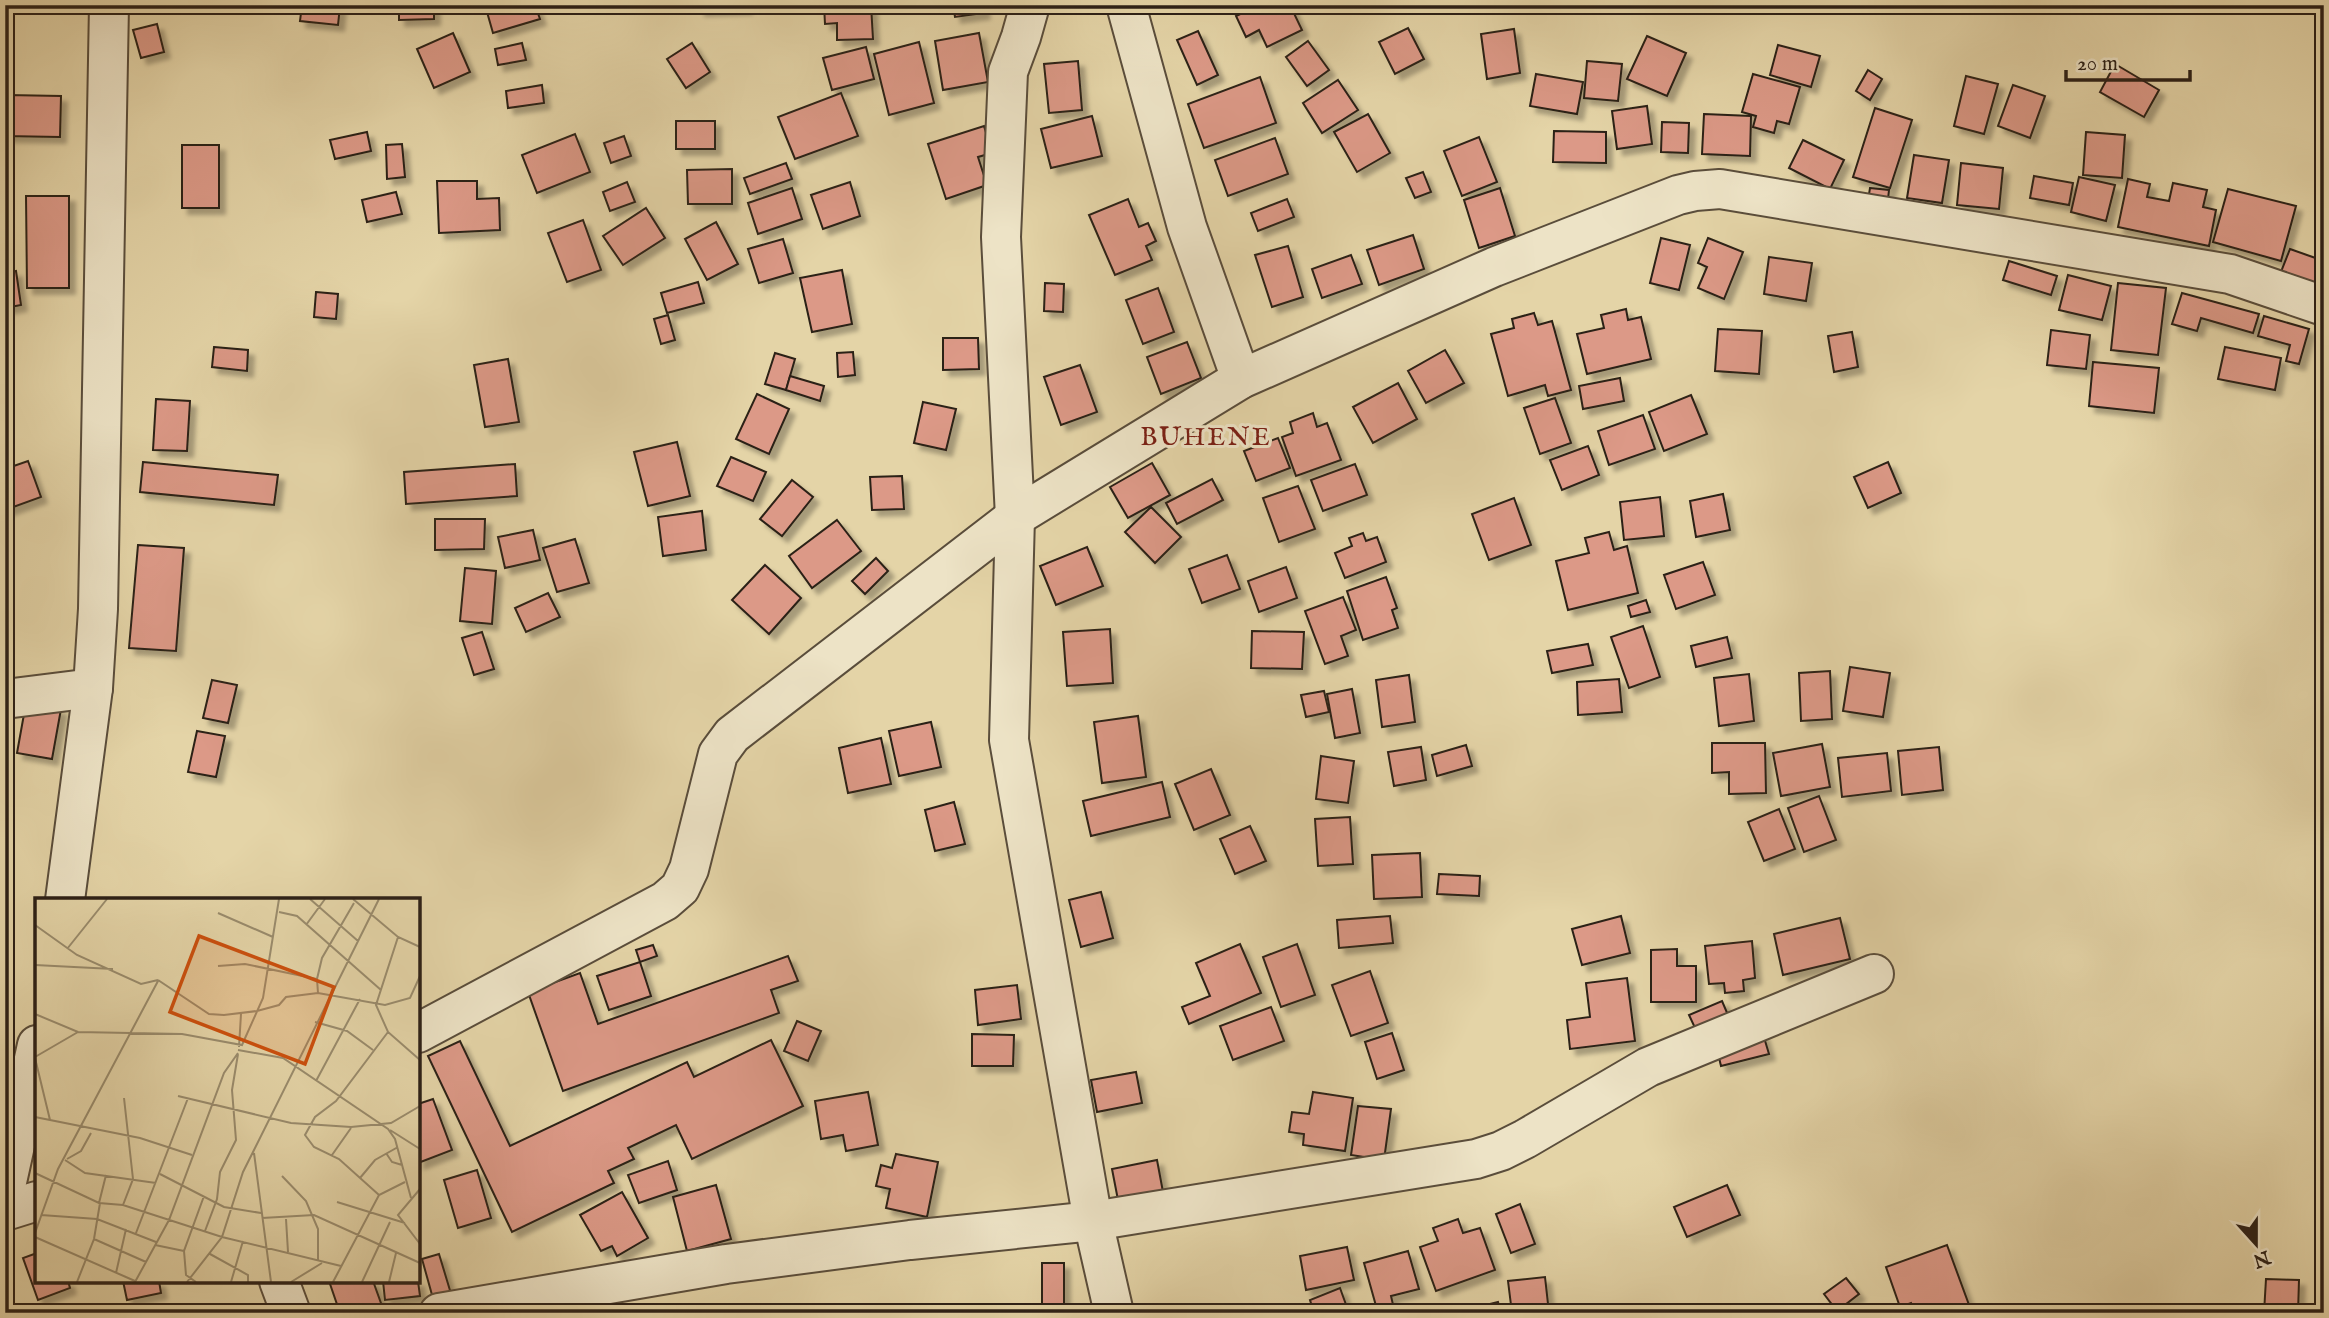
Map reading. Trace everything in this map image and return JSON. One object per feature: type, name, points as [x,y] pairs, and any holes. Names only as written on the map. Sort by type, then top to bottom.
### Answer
[{"type":"street","points":[[65,898],[93,688],[98,609],[109,5]]},
{"type":"street","points":[[1030,5],[1008,72],[1002,236],[1015,517],[1009,740],[1093,1221],[1114,1313]]},
{"type":"street","points":[[1126,5],[1187,227],[1241,379]]},
{"type":"street","points":[[420,1031],[665,901],[680,887],[689,869],[718,754],[732,735],[1015,517],[1241,379],[1494,267],[1678,195],[1708,190],[1734,192],[2230,274],[2324,306]]},
{"type":"street","points":[[5,699],[93,688]]},
{"type":"street","points":[[439,1313],[726,1264],[910,1240],[1093,1221],[1476,1159],[1525,1139],[1648,1067],[1874,974]]},
{"type":"street","points":[[5,1191],[35,1054]]},
{"type":"street","points":[[5,1211],[35,1202]]},
{"type":"street","points":[[280,1283],[290,1313]]},
{"type":"building","points":[[302,5],[340,6],[338,25],[300,21]]},
{"type":"building","points":[[399,5],[434,5],[434,19],[399,20]]},
{"type":"building","points":[[485,5],[535,5],[540,19],[493,33]]},
{"type":"building","points":[[699,5],[746,5],[746,8],[699,10]]},
{"type":"building","points":[[824,5],[871,5],[873,39],[837,40],[837,23],[825,24]]},
{"type":"building","points":[[953,5],[983,5],[984,13],[955,17]]},
{"type":"building","points":[[1244,5],[1290,5],[1302,30],[1267,47],[1259,30],[1246,37],[1236,16],[1247,11]]},
{"type":"building","points":[[157,24],[164,52],[141,58],[133,30]]},
{"type":"building","points":[[1408,28],[1424,59],[1395,74],[1379,42]]},
{"type":"building","points":[[1514,29],[1520,73],[1487,79],[1481,34]]},
{"type":"building","points":[[1198,31],[1218,75],[1197,85],[1177,40]]},
{"type":"building","points":[[453,33],[470,72],[434,88],[417,49]]},
{"type":"building","points":[[979,33],[988,82],[943,90],[935,41]]},
{"type":"building","points":[[1647,36],[1686,53],[1667,96],[1627,79]]},
{"type":"building","points":[[1308,41],[1329,70],[1307,86],[1286,57]]},
{"type":"building","points":[[919,42],[934,103],[889,115],[874,54]]},
{"type":"building","points":[[522,43],[526,60],[498,65],[495,49]]},
{"type":"building","points":[[692,43],[710,72],[686,88],[667,59]]},
{"type":"building","points":[[1778,45],[1820,56],[1811,87],[1770,75]]},
{"type":"building","points":[[866,47],[874,79],[832,90],[823,58]]},
{"type":"building","points":[[1078,61],[1082,110],[1049,113],[1044,64]]},
{"type":"building","points":[[1587,61],[1622,64],[1618,101],[1584,98]]},
{"type":"building","points":[[2115,64],[2159,90],[2144,117],[2100,92]]},
{"type":"building","points":[[1868,70],[1882,79],[1870,100],[1856,91]]},
{"type":"building","points":[[1536,74],[1583,82],[1577,114],[1530,106]]},
{"type":"building","points":[[1753,74],[1800,87],[1789,124],[1777,121],[1774,133],[1753,127],[1756,116],[1742,112]]},
{"type":"building","points":[[1966,76],[1998,84],[1984,134],[1954,126]]},
{"type":"building","points":[[1260,77],[1276,123],[1204,148],[1188,104]]},
{"type":"building","points":[[1338,80],[1358,110],[1322,133],[1303,103]]},
{"type":"building","points":[[542,85],[544,103],[508,108],[506,91]]},
{"type":"building","points":[[2013,85],[2045,96],[2030,138],[1998,126]]},
{"type":"building","points":[[841,93],[858,136],[795,159],[778,117]]},
{"type":"building","points":[[7,95],[61,96],[60,137],[5,136]]},
{"type":"building","points":[[1647,106],[1652,144],[1617,149],[1612,111]]},
{"type":"building","points":[[1875,108],[1912,120],[1890,188],[1853,177]]},
{"type":"building","points":[[1368,114],[1390,153],[1357,172],[1334,132]]},
{"type":"building","points":[[1704,114],[1751,116],[1750,156],[1702,154]]},
{"type":"building","points":[[1092,116],[1102,156],[1051,168],[1041,129]]},
{"type":"building","points":[[676,121],[715,121],[715,149],[676,149]]},
{"type":"building","points":[[1662,122],[1689,123],[1688,153],[1661,152]]},
{"type":"building","points":[[984,126],[992,153],[978,157],[987,185],[946,199],[928,144]]},
{"type":"building","points":[[1554,131],[1606,132],[1606,163],[1553,162]]},
{"type":"building","points":[[367,132],[371,151],[335,159],[330,140]]},
{"type":"building","points":[[2086,132],[2125,135],[2122,178],[2083,175]]},
{"type":"building","points":[[575,134],[590,172],[537,193],[522,155]]},
{"type":"building","points":[[624,136],[631,156],[611,163],[604,143]]},
{"type":"building","points":[[1479,137],[1497,182],[1462,196],[1444,151]]},
{"type":"building","points":[[1275,138],[1288,174],[1228,196],[1215,160]]},
{"type":"building","points":[[1803,140],[1844,160],[1830,189],[1789,168]]},
{"type":"building","points":[[402,144],[405,177],[387,179],[386,145]]},
{"type":"building","points":[[182,145],[219,145],[219,208],[182,208]]},
{"type":"building","points":[[1914,155],[1949,160],[1942,203],[1907,198]]},
{"type":"building","points":[[786,163],[792,179],[750,194],[744,178]]},
{"type":"building","points":[[1961,163],[2003,168],[1999,209],[1957,205]]},
{"type":"building","points":[[732,169],[732,204],[688,204],[687,170]]},
{"type":"building","points":[[1423,172],[1431,192],[1415,198],[1406,178]]},
{"type":"building","points":[[2034,176],[2073,183],[2069,205],[2030,198]]},
{"type":"building","points":[[2079,177],[2115,185],[2106,221],[2071,212]]},
{"type":"building","points":[[2128,179],[2150,184],[2147,197],[2169,201],[2173,183],[2207,190],[2203,207],[2216,210],[2209,246],[2118,227]]},
{"type":"building","points":[[437,181],[477,181],[477,199],[499,198],[500,230],[439,233]]},
{"type":"building","points":[[627,182],[635,202],[610,211],[603,192]]},
{"type":"building","points":[[850,182],[860,216],[823,229],[811,195]]},
{"type":"building","points":[[792,188],[802,219],[758,234],[748,203]]},
{"type":"building","points":[[1500,188],[1515,236],[1479,248],[1464,200]]},
{"type":"building","points":[[1870,188],[1889,190],[1887,208],[1867,206]]},
{"type":"building","points":[[2228,189],[2296,206],[2281,261],[2213,242]]},
{"type":"building","points":[[396,192],[402,214],[367,222],[362,200]]},
{"type":"building","points":[[26,196],[69,196],[69,288],[27,288]]},
{"type":"building","points":[[1128,199],[1139,227],[1148,223],[1156,241],[1146,246],[1152,260],[1115,275],[1089,215]]},
{"type":"building","points":[[1287,199],[1294,217],[1258,231],[1251,213]]},
{"type":"building","points":[[646,208],[665,238],[623,265],[603,236]]},
{"type":"building","points":[[583,220],[601,270],[567,282],[548,233]]},
{"type":"building","points":[[716,222],[738,264],[707,280],[685,239]]},
{"type":"building","points":[[1413,235],[1424,269],[1379,285],[1367,250]]},
{"type":"building","points":[[1661,238],[1690,245],[1679,290],[1650,283]]},
{"type":"building","points":[[1708,238],[1743,252],[1724,299],[1698,288],[1707,267],[1698,263]]},
{"type":"building","points":[[783,239],[793,273],[759,283],[748,249]]},
{"type":"building","points":[[1288,246],[1303,297],[1272,307],[1255,255]]},
{"type":"building","points":[[2290,249],[2324,261],[2324,288],[2277,282]]},
{"type":"building","points":[[1351,255],[1362,284],[1322,298],[1312,269]]},
{"type":"building","points":[[1769,257],[1812,263],[1806,301],[1764,294]]},
{"type":"building","points":[[2009,261],[2057,276],[2051,295],[2003,280]]},
{"type":"building","points":[[842,270],[852,324],[812,332],[800,278]]},
{"type":"building","points":[[16,271],[21,305],[5,308],[5,273]]},
{"type":"building","points":[[2068,275],[2111,286],[2102,320],[2059,310]]},
{"type":"building","points":[[698,282],[704,303],[667,313],[661,293]]},
{"type":"building","points":[[1045,283],[1064,284],[1063,312],[1044,311]]},
{"type":"building","points":[[2118,283],[2166,288],[2158,355],[2111,350]]},
{"type":"building","points":[[1158,288],[1174,332],[1143,344],[1126,300]]},
{"type":"building","points":[[316,292],[338,294],[336,319],[314,317]]},
{"type":"building","points":[[2182,293],[2259,314],[2253,333],[2201,318],[2197,331],[2172,324]]},
{"type":"building","points":[[1626,309],[1628,320],[1641,317],[1651,359],[1587,374],[1577,334],[1604,328],[1601,315]]},
{"type":"building","points":[[1534,313],[1538,325],[1552,321],[1571,390],[1548,396],[1545,385],[1508,396],[1491,334],[1514,328],[1512,319]]},
{"type":"building","points":[[668,315],[675,340],[661,344],[654,319]]},
{"type":"building","points":[[2264,316],[2309,329],[2299,364],[2286,361],[2290,345],[2258,336]]},
{"type":"building","points":[[1718,329],[1762,331],[1759,374],[1715,371]]},
{"type":"building","points":[[2051,330],[2090,335],[2086,369],[2047,365]]},
{"type":"building","points":[[1852,332],[1858,367],[1834,372],[1828,336]]},
{"type":"building","points":[[943,338],[978,338],[979,369],[943,370]]},
{"type":"building","points":[[1187,342],[1201,378],[1161,394],[1147,357]]},
{"type":"building","points":[[214,347],[248,350],[247,371],[212,367]]},
{"type":"building","points":[[2225,347],[2281,358],[2275,390],[2218,379]]},
{"type":"building","points":[[1445,350],[1464,383],[1426,403],[1408,371]]},
{"type":"building","points":[[853,352],[855,375],[838,377],[837,353]]},
{"type":"building","points":[[775,353],[795,359],[786,390],[765,384]]},
{"type":"building","points":[[508,359],[519,422],[485,427],[474,365]]},
{"type":"building","points":[[2093,362],[2159,368],[2154,413],[2089,406]]},
{"type":"building","points":[[1080,365],[1097,412],[1061,425],[1044,377]]},
{"type":"building","points":[[790,376],[824,386],[820,401],[786,390]]},
{"type":"building","points":[[1620,378],[1624,401],[1583,409],[1579,386]]},
{"type":"building","points":[[1398,383],[1417,419],[1373,443],[1353,407]]},
{"type":"building","points":[[757,394],[789,409],[769,454],[736,439]]},
{"type":"building","points":[[1691,395],[1707,434],[1664,451],[1649,412]]},
{"type":"building","points":[[1555,398],[1571,443],[1540,454],[1524,408]]},
{"type":"building","points":[[156,399],[190,401],[187,451],[153,450]]},
{"type":"building","points":[[923,402],[956,409],[946,450],[914,443]]},
{"type":"building","points":[[1313,413],[1317,427],[1327,423],[1341,460],[1296,476],[1282,437],[1293,433],[1290,422]]},
{"type":"building","points":[[1643,415],[1655,449],[1609,465],[1598,431]]},
{"type":"building","points":[[1278,438],[1290,468],[1256,481],[1244,451]]},
{"type":"building","points":[[677,442],[690,496],[648,506],[634,452]]},
{"type":"building","points":[[1588,446],[1599,475],[1562,490],[1550,460]]},
{"type":"building","points":[[731,457],[766,472],[753,501],[717,486]]},
{"type":"building","points":[[28,461],[41,497],[5,510],[5,469]]},
{"type":"building","points":[[143,462],[278,475],[274,505],[140,492]]},
{"type":"building","points":[[1888,462],[1901,493],[1868,508],[1854,477]]},
{"type":"building","points":[[1152,463],[1170,495],[1128,518],[1110,487]]},
{"type":"building","points":[[515,464],[517,496],[406,504],[404,472]]},
{"type":"building","points":[[1355,464],[1367,495],[1323,511],[1311,480]]},
{"type":"building","points":[[902,476],[904,509],[872,510],[870,477]]},
{"type":"building","points":[[1212,479],[1223,500],[1177,524],[1166,503]]},
{"type":"building","points":[[792,480],[813,497],[782,536],[760,519]]},
{"type":"building","points":[[1298,486],[1315,529],[1279,542],[1263,498]]},
{"type":"building","points":[[1723,494],[1730,530],[1696,537],[1690,501]]},
{"type":"building","points":[[1660,497],[1664,536],[1624,540],[1620,502]]},
{"type":"building","points":[[1514,498],[1531,545],[1489,560],[1472,514]]},
{"type":"building","points":[[1151,507],[1181,537],[1155,563],[1125,532]]},
{"type":"building","points":[[702,511],[706,550],[663,556],[658,517]]},
{"type":"building","points":[[435,519],[485,519],[484,549],[435,550]]},
{"type":"building","points":[[837,520],[861,551],[812,588],[789,556]]},
{"type":"building","points":[[533,530],[540,560],[505,568],[498,537]]},
{"type":"building","points":[[1609,532],[1614,550],[1627,546],[1638,593],[1568,610],[1556,561],[1589,553],[1585,538]]},
{"type":"building","points":[[1363,533],[1366,541],[1377,537],[1386,562],[1345,578],[1335,553],[1352,546],[1349,538]]},
{"type":"building","points":[[575,539],[589,583],[557,592],[543,548]]},
{"type":"building","points":[[138,545],[184,548],[176,651],[129,648]]},
{"type":"building","points":[[1087,547],[1103,586],[1056,605],[1040,566]]},
{"type":"building","points":[[1227,555],[1240,589],[1202,603],[1189,569]]},
{"type":"building","points":[[876,558],[888,571],[865,594],[852,581]]},
{"type":"building","points":[[1703,562],[1715,595],[1676,609],[1664,575]]},
{"type":"building","points":[[765,565],[801,598],[769,634],[732,600]]},
{"type":"building","points":[[1286,567],[1297,598],[1259,612],[1248,581]]},
{"type":"building","points":[[465,568],[496,571],[492,624],[460,621]]},
{"type":"building","points":[[1386,577],[1397,608],[1392,610],[1398,628],[1363,640],[1347,591]]},
{"type":"building","points":[[548,593],[560,617],[526,632],[515,608]]},
{"type":"building","points":[[1343,597],[1356,630],[1341,636],[1348,656],[1325,664],[1305,611]]},
{"type":"building","points":[[1646,600],[1650,612],[1631,617],[1628,606]]},
{"type":"building","points":[[1643,626],[1660,677],[1629,688],[1611,637]]},
{"type":"building","points":[[1110,629],[1113,683],[1067,686],[1063,632]]},
{"type":"building","points":[[1252,631],[1304,632],[1302,669],[1251,668]]},
{"type":"building","points":[[482,632],[494,669],[474,675],[462,638]]},
{"type":"building","points":[[1727,637],[1732,658],[1696,667],[1691,646]]},
{"type":"building","points":[[1588,644],[1593,665],[1552,673],[1547,651]]},
{"type":"building","points":[[1850,667],[1890,673],[1883,717],[1843,711]]},
{"type":"building","points":[[1830,671],[1832,719],[1801,721],[1799,673]]},
{"type":"building","points":[[1749,674],[1754,721],[1719,726],[1714,678]]},
{"type":"building","points":[[1409,675],[1415,722],[1382,727],[1376,680]]},
{"type":"building","points":[[1619,679],[1622,712],[1578,715],[1577,682]]},
{"type":"building","points":[[212,680],[237,685],[228,723],[203,718]]},
{"type":"building","points":[[1352,689],[1360,733],[1335,738],[1327,694]]},
{"type":"building","points":[[1324,691],[1329,712],[1306,717],[1301,695]]},
{"type":"building","points":[[26,703],[61,709],[52,759],[17,753]]},
{"type":"building","points":[[1138,716],[1146,777],[1102,783],[1094,722]]},
{"type":"building","points":[[931,722],[941,767],[899,776],[889,731]]},
{"type":"building","points":[[197,731],[225,736],[216,777],[188,772]]},
{"type":"building","points":[[881,738],[891,784],[848,793],[839,748]]},
{"type":"building","points":[[1712,743],[1765,743],[1766,793],[1729,794],[1729,772],[1712,773]]},
{"type":"building","points":[[1822,744],[1830,787],[1781,796],[1773,753]]},
{"type":"building","points":[[1466,745],[1472,766],[1437,776],[1432,755]]},
{"type":"building","points":[[1421,747],[1426,780],[1394,786],[1388,752]]},
{"type":"building","points":[[1939,747],[1943,790],[1902,795],[1898,751]]},
{"type":"building","points":[[1887,753],[1891,791],[1842,797],[1838,758]]},
{"type":"building","points":[[1321,756],[1354,761],[1348,803],[1316,799]]},
{"type":"building","points":[[1211,769],[1230,815],[1194,830],[1175,784]]},
{"type":"building","points":[[1162,782],[1170,817],[1091,836],[1083,801]]},
{"type":"building","points":[[1819,796],[1836,840],[1804,852],[1788,808]]},
{"type":"building","points":[[954,802],[965,844],[935,851],[925,810]]},
{"type":"building","points":[[1779,809],[1795,849],[1764,861],[1748,822]]},
{"type":"building","points":[[1350,817],[1353,864],[1318,866],[1315,819]]},
{"type":"building","points":[[1250,826],[1266,861],[1235,874],[1220,839]]},
{"type":"building","points":[[1420,853],[1422,897],[1374,899],[1372,855]]},
{"type":"building","points":[[1439,874],[1480,876],[1479,896],[1437,894]]},
{"type":"building","points":[[1101,892],[1113,938],[1081,947],[1069,900]]},
{"type":"building","points":[[1390,916],[1393,943],[1339,948],[1337,920]]},
{"type":"building","points":[[1621,916],[1630,953],[1582,965],[1572,929]]},
{"type":"building","points":[[1840,918],[1850,959],[1783,975],[1774,934]]},
{"type":"building","points":[[1752,941],[1755,978],[1743,980],[1744,991],[1725,993],[1724,983],[1709,984],[1705,946]]},
{"type":"building","points":[[1240,944],[1261,993],[1189,1024],[1182,1007],[1210,996],[1196,963]]},
{"type":"building","points":[[1297,944],[1315,995],[1281,1007],[1263,957]]},
{"type":"building","points":[[653,945],[657,956],[640,962],[636,950]]},
{"type":"building","points":[[1677,949],[1677,966],[1696,966],[1696,1002],[1651,1002],[1651,950]]},
{"type":"building","points":[[788,956],[798,981],[771,990],[779,1013],[563,1091],[528,992],[580,973],[598,1024]]},
{"type":"building","points":[[640,962],[651,996],[609,1010],[597,976]]},
{"type":"building","points":[[1370,971],[1388,1023],[1351,1036],[1332,985]]},
{"type":"building","points":[[1627,978],[1635,1041],[1570,1049],[1567,1020],[1590,1017],[1586,983]]},
{"type":"building","points":[[1017,985],[1021,1019],[978,1025],[975,990]]},
{"type":"building","points":[[1722,1001],[1728,1015],[1696,1030],[1689,1015]]},
{"type":"building","points":[[1271,1007],[1284,1041],[1233,1060],[1220,1026]]},
{"type":"building","points":[[797,1021],[821,1031],[808,1061],[784,1051]]},
{"type":"building","points":[[1392,1033],[1404,1070],[1377,1079],[1365,1042]]},
{"type":"building","points":[[972,1034],[1014,1035],[1013,1066],[972,1066]]},
{"type":"building","points":[[1763,1034],[1769,1054],[1721,1066],[1716,1045]]},
{"type":"building","points":[[771,1040],[803,1106],[692,1159],[676,1125],[628,1148],[634,1159],[608,1171],[614,1183],[512,1232],[428,1056],[460,1041],[510,1146],[687,1062],[694,1077]]},
{"type":"building","points":[[1136,1072],[1142,1103],[1097,1112],[1091,1080]]},
{"type":"building","points":[[868,1092],[878,1145],[846,1151],[843,1135],[821,1139],[815,1101]]},
{"type":"building","points":[[1313,1092],[1353,1098],[1345,1151],[1303,1145],[1304,1134],[1289,1132],[1292,1112],[1309,1114]]},
{"type":"building","points":[[433,1099],[452,1150],[420,1162],[420,1103]]},
{"type":"building","points":[[1358,1106],[1391,1109],[1384,1160],[1351,1155]]},
{"type":"building","points":[[896,1154],[938,1162],[927,1217],[886,1208],[890,1189],[876,1186],[881,1165],[892,1168]]},
{"type":"building","points":[[1157,1160],[1163,1192],[1118,1200],[1112,1169]]},
{"type":"building","points":[[668,1161],[677,1190],[639,1203],[628,1175]]},
{"type":"building","points":[[477,1170],[491,1218],[458,1228],[444,1180]]},
{"type":"building","points":[[716,1185],[731,1239],[687,1251],[673,1197]]},
{"type":"building","points":[[1727,1185],[1740,1215],[1687,1237],[1674,1207]]},
{"type":"building","points":[[622,1192],[648,1238],[617,1256],[612,1246],[601,1251],[580,1215]]},
{"type":"building","points":[[1520,1204],[1535,1244],[1511,1253],[1496,1214]]},
{"type":"building","points":[[1458,1219],[1463,1233],[1480,1228],[1495,1270],[1436,1291],[1420,1247],[1438,1241],[1433,1228]]},
{"type":"building","points":[[1947,1245],[1972,1313],[1914,1313],[1911,1303],[1900,1307],[1886,1267]]},
{"type":"building","points":[[1347,1247],[1354,1280],[1306,1290],[1300,1256]]},
{"type":"building","points":[[1408,1251],[1419,1289],[1391,1296],[1394,1309],[1378,1313],[1364,1263]]},
{"type":"building","points":[[35,1254],[35,1283],[69,1283],[70,1288],[38,1300],[23,1258]]},
{"type":"building","points":[[439,1254],[452,1297],[434,1302],[422,1259]]},
{"type":"building","points":[[1042,1263],[1064,1263],[1064,1308],[1042,1308]]},
{"type":"building","points":[[1545,1277],[1549,1313],[1512,1313],[1508,1281]]},
{"type":"building","points":[[1846,1278],[1859,1294],[1837,1311],[1824,1294]]},
{"type":"building","points":[[2266,1279],[2299,1280],[2298,1313],[2264,1313]]},
{"type":"building","points":[[123,1283],[159,1283],[161,1293],[127,1300]]},
{"type":"building","points":[[330,1283],[374,1283],[382,1306],[363,1313],[340,1313]]},
{"type":"building","points":[[383,1283],[418,1283],[420,1296],[385,1300]]},
{"type":"building","points":[[1340,1288],[1349,1313],[1314,1313],[1310,1300]]},
{"type":"building","points":[[1498,1302],[1501,1313],[1454,1313]]},
{"type":"district","name":"BUHENE","points":[[1206,437]]}]
